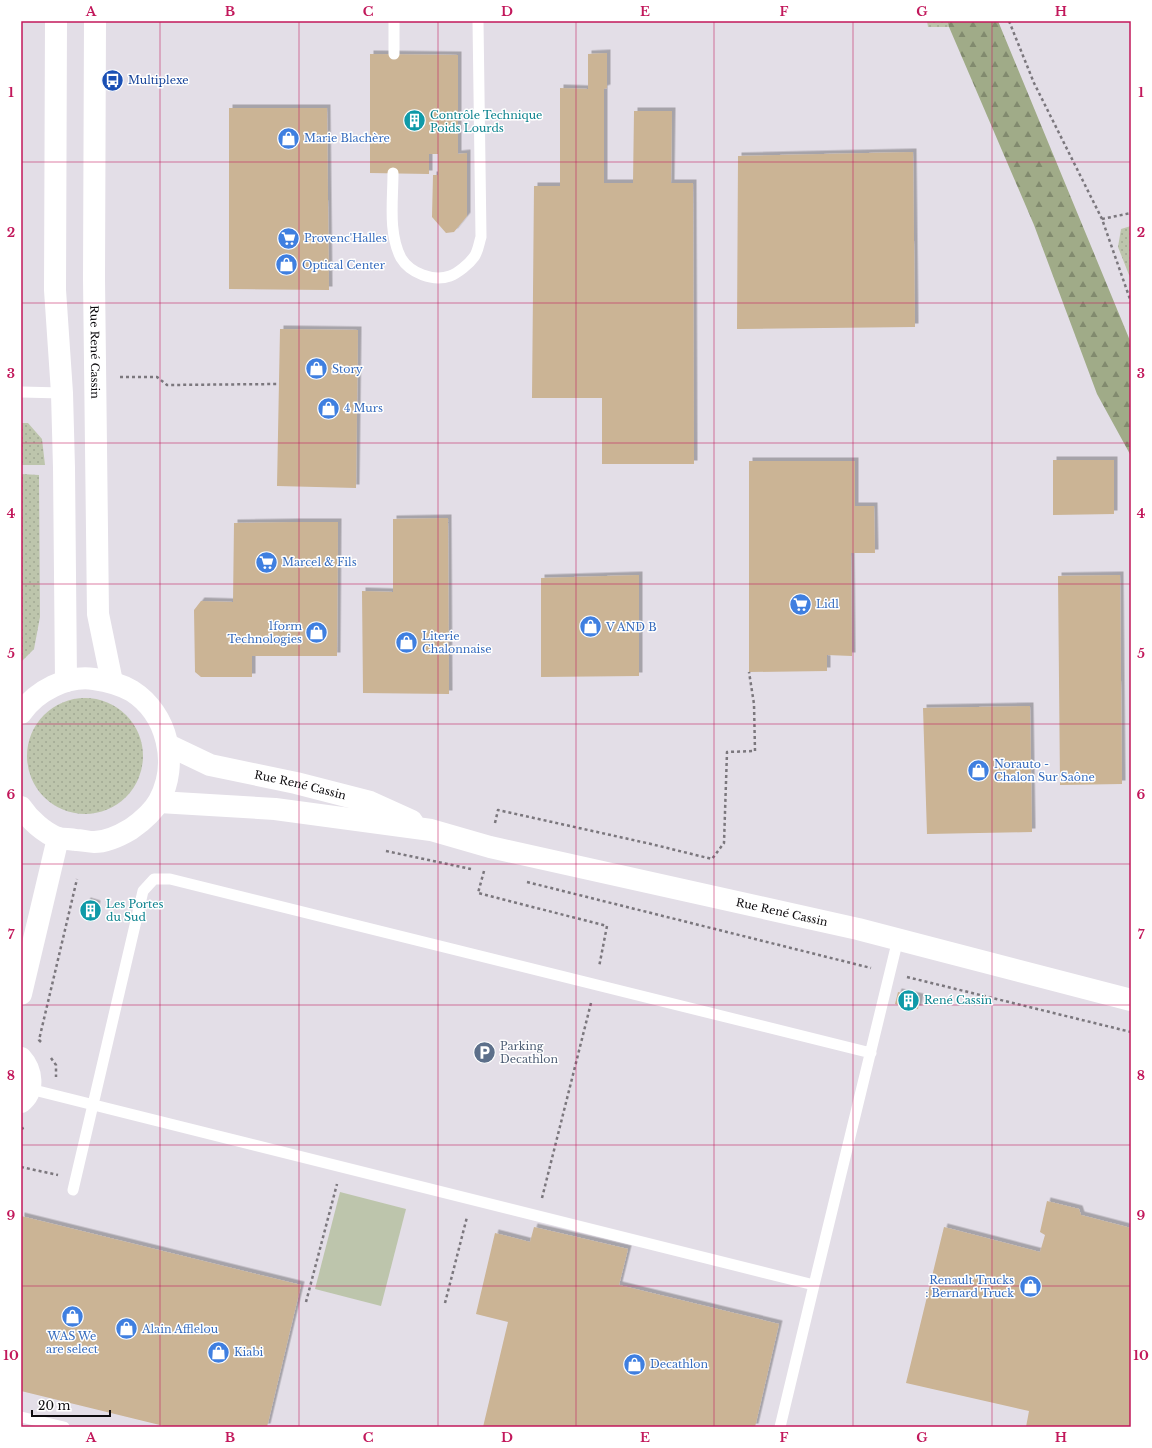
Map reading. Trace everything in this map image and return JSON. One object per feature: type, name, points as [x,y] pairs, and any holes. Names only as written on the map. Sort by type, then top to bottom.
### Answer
[{"type":"main road","points":[[56,21],[55,290],[62,393],[65,513],[66,681]]},
{"type":"main road","name":"Rue René Cassin","points":[[95,21],[95,377],[98,614],[112,682]]},
{"type":"main road","points":[[21,713],[26,705],[44,690],[66,681],[89,679],[112,682],[132,692],[149,706],[161,724],[168,745],[168,774],[158,802],[142,821],[120,836],[96,842],[58,838],[27,816],[21,807]]},
{"type":"main road","name":"Rue René Cassin","points":[[168,745],[210,765],[296,783],[370,802],[431,830]]},
{"type":"main road","name":"Rue René Cassin","points":[[158,802],[275,809],[431,830],[490,847],[898,939],[1131,1000]]},
{"type":"main road","points":[[21,994],[58,838]]},
{"type":"main road","points":[[21,1058],[27,1064],[31,1076],[26,1095]]},
{"type":"lane","points":[[394,21],[394,54]]},
{"type":"lane","points":[[393,173],[393,226],[395,242],[402,259],[415,272],[433,278],[450,276],[464,267],[475,256],[481,237],[478,21]]},
{"type":"lane","points":[[21,392],[62,393]]},
{"type":"lane","points":[[73,1190],[144,891],[154,879],[170,879],[871,1053]]},
{"type":"lane","points":[[780,1427],[898,939]]},
{"type":"lane","points":[[26,1095],[52,1094],[814,1285]]},
{"type":"lane","points":[[21,1416],[64,1427]]},
{"type":"path","points":[[1009,21],[1034,83],[1102,219],[1131,302]]},
{"type":"path","points":[[1102,219],[1131,212]]},
{"type":"path","points":[[95,377],[157,377],[167,385],[279,384]]},
{"type":"path","points":[[538,1216],[595,985],[607,926],[478,893],[498,810],[712,859],[724,843],[727,752],[755,751],[754,704],[749,672]]},
{"type":"path","points":[[382,850],[476,870]]},
{"type":"path","points":[[484,872],[491,874]]},
{"type":"path","points":[[43,1045],[39,1040],[77,879]]},
{"type":"path","points":[[521,881],[1131,1032]]},
{"type":"path","points":[[50,1055],[56,1065],[56,1077],[52,1094]]},
{"type":"path","points":[[21,1130],[32,1124]]},
{"type":"path","points":[[306,1302],[338,1182]]},
{"type":"path","points":[[445,1303],[467,1214]]},
{"type":"green space","points":[[927,21],[947,21],[949,27],[928,27]]},
{"type":"green space","points":[[947,21],[998,21],[1131,343],[1131,456],[1097,394],[1034,225]]},
{"type":"green space","points":[[1131,226],[1131,280],[1118,247],[1121,229]]},
{"type":"green space","points":[[21,423],[28,423],[42,439],[45,465],[21,465]]},
{"type":"green space","points":[[21,474],[39,475],[40,617],[34,649],[21,662]]},
{"type":"green space","points":[[85,698],[107,702],[126,715],[139,734],[143,756],[139,778],[126,797],[107,810],[85,814],[63,810],[44,797],[31,778],[27,756],[31,734],[44,715],[63,702]]},
{"type":"green space","points":[[340,1192],[406,1209],[381,1306],[315,1289]]},
{"type":"building","points":[[607,53],[607,88],[604,89],[604,183],[633,183],[634,111],[672,111],[671,183],[693,183],[694,464],[602,464],[602,398],[532,398],[534,186],[560,186],[560,88],[588,89],[588,54]]},
{"type":"building","name":"Contrôle Technique Poids Lourds","points":[[370,54],[458,55],[458,154],[467,153],[467,216],[454,232],[446,233],[432,217],[433,175],[438,175],[438,154],[429,154],[429,174],[370,173]]},
{"type":"building","points":[[229,108],[327,108],[329,290],[229,289]]},
{"type":"building","points":[[913,152],[915,327],[737,329],[738,156]]},
{"type":"building","name":"4 Murs","points":[[280,329],[358,330],[356,488],[277,486]]},
{"type":"building","points":[[1053,460],[1114,460],[1114,514],[1053,515]]},
{"type":"building","name":"Lidl","points":[[749,461],[855,461],[855,506],[874,506],[875,553],[851,553],[852,656],[827,655],[827,671],[749,672]]},
{"type":"building","name":"Literie Chalonnaise","points":[[448,518],[449,694],[363,693],[362,591],[393,592],[393,519]]},
{"type":"building","name":"Marcel & Fils","points":[[338,522],[337,656],[252,656],[252,677],[201,677],[195,672],[194,610],[201,601],[233,602],[234,523]]},
{"type":"building","name":"V AND B","points":[[639,575],[639,676],[541,677],[541,578]]},
{"type":"building","points":[[1120,575],[1122,784],[1060,785],[1058,576]]},
{"type":"building","name":"Norauto - Chalon Sur Saône","points":[[1030,706],[1032,832],[927,834],[923,708]]},
{"type":"building","name":"Les Portes du Sud","points":[[87,901],[97,904],[94,919],[83,917]]},
{"type":"building","name":"René Cassin","points":[[898,992],[920,997],[918,1009],[895,1004]]},
{"type":"building","name":"Renault Trucks : Bernard Truck","points":[[1047,1201],[1079,1209],[1081,1215],[1131,1228],[1131,1427],[1026,1427],[1029,1411],[906,1383],[944,1227],[1040,1252],[1045,1235],[1040,1232]]},
{"type":"building","points":[[21,1216],[301,1285],[267,1427],[168,1427],[21,1391]]},
{"type":"building","name":"Decathlon","points":[[534,1227],[628,1249],[619,1285],[779,1324],[755,1427],[483,1427],[508,1322],[476,1314],[495,1233],[530,1242]]},
{"type":"place","name":"Multiplexe","points":[[112,80]]},
{"type":"place","name":"Contrôle Technique Poids Lourds","points":[[414,121]]},
{"type":"place","name":"Marie Blachère","points":[[288,138]]},
{"type":"place","name":"Provenc'Halles","points":[[289,238]]},
{"type":"place","name":"Optical Center","points":[[286,265]]},
{"type":"place","name":"Story","points":[[317,369]]},
{"type":"place","name":"4 Murs","points":[[328,408]]},
{"type":"place","name":"Marcel & Fils","points":[[266,562]]},
{"type":"place","name":"Lidl","points":[[800,604]]},
{"type":"place","name":"V AND B","points":[[590,627]]},
{"type":"place","name":"1form Technologies","points":[[317,632]]},
{"type":"place","name":"Literie Chalonnaise","points":[[406,642]]},
{"type":"place","name":"Norauto - Chalon Sur Saône","points":[[978,770]]},
{"type":"place","name":"Les Portes du Sud","points":[[90,910]]},
{"type":"place","name":"René Cassin","points":[[908,1000]]},
{"type":"place","name":"Parking Decathlon","points":[[484,1052]]},
{"type":"place","name":"Renault Trucks : Bernard Truck","points":[[1030,1286]]},
{"type":"place","name":"WAS We are select","points":[[72,1316]]},
{"type":"place","name":"Alain Afflelou","points":[[126,1329]]},
{"type":"place","name":"Kiabi","points":[[219,1352]]},
{"type":"place","name":"Decathlon","points":[[634,1364]]}]
